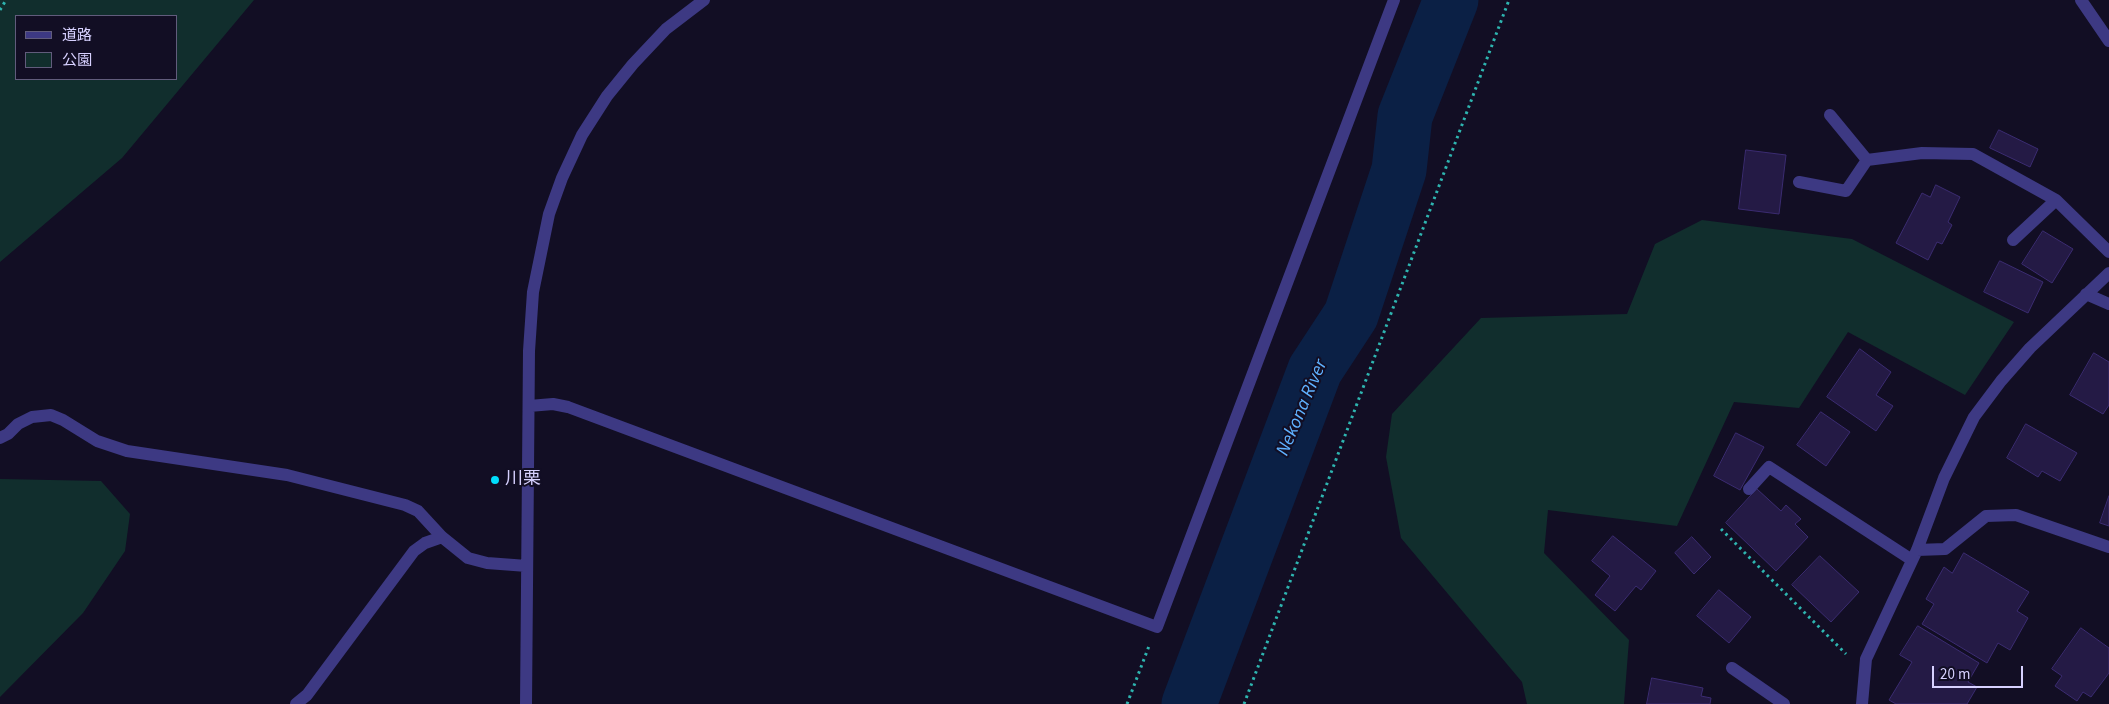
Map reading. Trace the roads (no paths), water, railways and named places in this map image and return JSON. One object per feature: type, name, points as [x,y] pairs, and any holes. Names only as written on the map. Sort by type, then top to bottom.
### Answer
[{"type":"street","points":[[526,704],[529,406],[533,292],[549,214],[562,178],[582,135],[607,96],[633,64],[666,29],[704,0]]},
{"type":"street","points":[[529,406],[553,404],[568,408],[1157,627],[1394,0]]},
{"type":"street","points":[[2081,0],[2109,41]]},
{"type":"street","points":[[1830,115],[1867,160]]},
{"type":"street","points":[[1799,182],[1846,191],[1867,160],[1922,153],[1973,154],[2056,200],[2109,252]]},
{"type":"street","points":[[2014,240],[2056,200]]},
{"type":"street","points":[[1862,704],[1866,659],[1914,555],[1944,478],[1974,417],[2001,381],[2030,348],[2109,273]]},
{"type":"street","points":[[2086,294],[2109,304]]},
{"type":"street","points":[[0,438],[8,434],[18,424],[32,417],[51,415],[63,420],[97,441],[127,451],[270,472],[405,505],[418,511],[442,537],[468,558],[487,563],[527,566]]},
{"type":"street","points":[[1749,489],[1769,467],[1914,555],[1945,549],[1986,516],[2016,515],[2109,547]]},
{"type":"street","points":[[296,704],[307,695],[414,551],[425,543],[442,537]]},
{"type":"street","points":[[1732,668],[1784,704]]},
{"type":"waterway","name":"Nekona River","points":[[1189,704],[1315,370],[1351,315],[1399,170],[1405,116],[1451,0]]},
{"type":"place","name":"川栗","points":[[495,480]]}]
